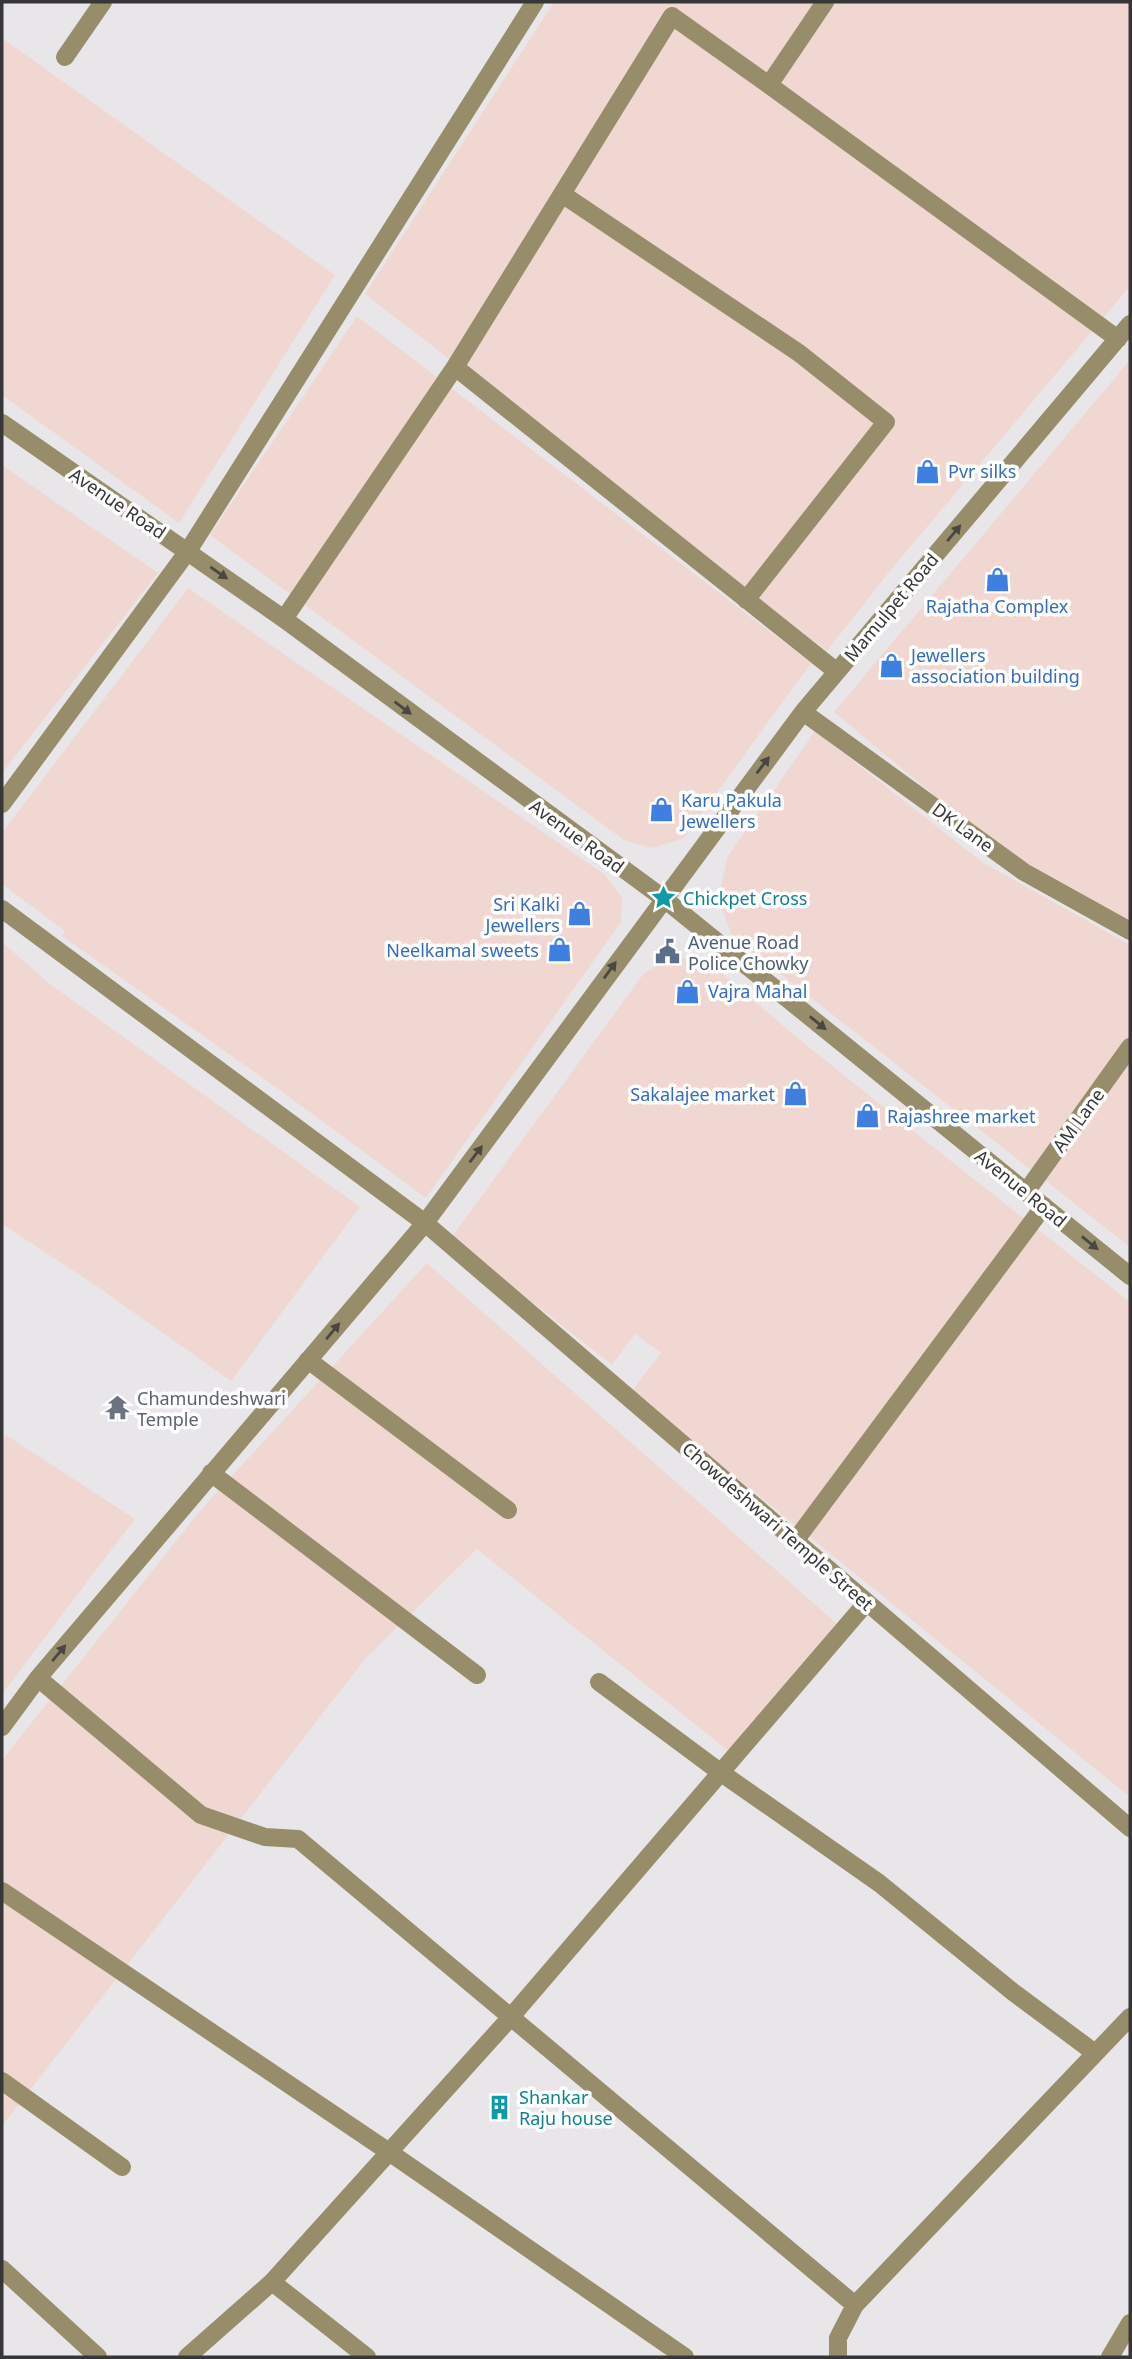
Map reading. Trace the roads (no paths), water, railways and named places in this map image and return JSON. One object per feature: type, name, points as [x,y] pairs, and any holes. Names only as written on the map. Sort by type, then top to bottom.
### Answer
[{"type":"street","points":[[65,57],[103,2]]},
{"type":"street","points":[[2,804],[188,551],[535,2]]},
{"type":"street","points":[[769,85],[825,2]]},
{"type":"street","points":[[284,619],[455,367],[672,16],[1118,339]]},
{"type":"street","points":[[562,194],[799,353],[886,422],[746,600]]},
{"type":"street","name":"Mamulpet Road","points":[[2,1727],[38,1678],[425,1223],[803,712],[1130,324]]},
{"type":"street","points":[[455,367],[836,671]]},
{"type":"street","name":"Avenue Road","points":[[2,423],[284,619],[663,898],[1130,1276]]},
{"type":"street","name":"DK Lane","points":[[803,712],[1024,872],[1130,931]]},
{"type":"street","name":"Chowdeshwari Temple Street","points":[[2,909],[425,1223],[1130,1828]]},
{"type":"street","name":"AM Lane","points":[[1026,1192],[1130,1047]]},
{"type":"street","points":[[794,1541],[1044,1206]]},
{"type":"street","points":[[308,1360],[508,1510]]},
{"type":"street","points":[[211,1473],[477,1675]]},
{"type":"street","points":[[187,2357],[272,2282],[510,2018],[867,1602]]},
{"type":"street","points":[[38,1678],[201,1815],[265,1837],[298,1839],[855,2305]]},
{"type":"street","points":[[599,1682],[720,1772],[879,1883],[1013,1992],[1095,2053]]},
{"type":"street","points":[[2,1891],[389,2152],[685,2357]]},
{"type":"street","points":[[838,2357],[838,2338],[855,2305],[1095,2053],[1129,2022]]},
{"type":"street","points":[[2,2081],[122,2167]]},
{"type":"street","points":[[2,2269],[99,2357]]},
{"type":"street","points":[[272,2282],[367,2357]]},
{"type":"street","points":[[1110,2357],[1130,2323]]},
{"type":"place","name":"Pvr silks","points":[[928,471]]},
{"type":"place","name":"Rajatha Complex","points":[[997,579]]},
{"type":"place","name":"Jewellers association building","points":[[891,665]]},
{"type":"place","name":"Karu Pakula Jewellers","points":[[661,810]]},
{"type":"place","name":"Chickpet Cross","points":[[663,898]]},
{"type":"place","name":"Sri Kalki Jewellers","points":[[580,914]]},
{"type":"place","name":"Neelkamal sweets","points":[[559,950]]},
{"type":"place","name":"Avenue Road Police Chowky","points":[[668,952]]},
{"type":"place","name":"Vajra Mahal","points":[[688,991]]},
{"type":"place","name":"Sakalajee market","points":[[795,1094]]},
{"type":"place","name":"Rajashree market","points":[[867,1116]]},
{"type":"place","name":"Chamundeshwari Temple","points":[[117,1408]]},
{"type":"place","name":"Shankar Raju house","points":[[499,2107]]}]
